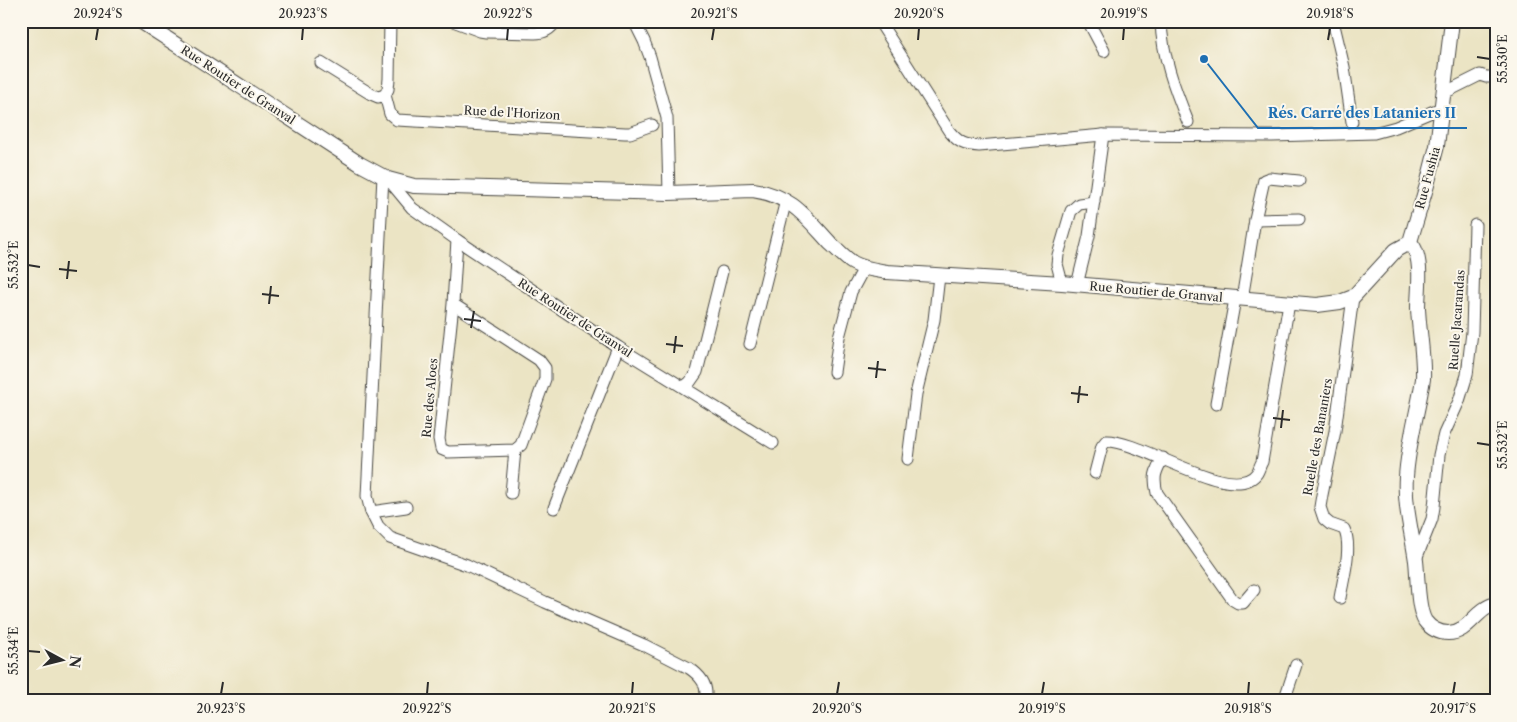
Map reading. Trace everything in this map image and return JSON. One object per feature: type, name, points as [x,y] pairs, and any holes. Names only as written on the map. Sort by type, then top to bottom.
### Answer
[{"type":"street","name":"Rue Routier de Granval","points":[[140,21],[360,164],[386,178],[414,186],[669,193],[753,190],[765,192],[786,200],[843,255],[864,268],[887,272],[1077,284],[1317,305],[1340,302],[1353,297]]},
{"type":"street","points":[[321,63],[371,94],[385,95],[389,79],[390,21]]},
{"type":"street","points":[[453,21],[486,32],[535,33],[541,33],[550,29],[556,21]]},
{"type":"street","points":[[634,21],[650,57],[667,118],[669,193]]},
{"type":"street","points":[[879,21],[949,131],[956,140],[966,146],[1103,135],[1272,136],[1374,133],[1396,127],[1442,108]]},
{"type":"street","points":[[1088,21],[1104,51]]},
{"type":"street","points":[[1160,21],[1166,56],[1177,95],[1188,122]]},
{"type":"street","points":[[1333,21],[1344,67],[1352,122]]},
{"type":"street","name":"Rue Fushia","points":[[1409,245],[1433,162],[1442,108],[1452,21]]},
{"type":"street","points":[[1444,93],[1480,75],[1496,77]]},
{"type":"street","name":"Rue de l'Horizon","points":[[385,95],[390,114],[397,120],[625,133],[652,125]]},
{"type":"street","name":"Rue Routier de Granval","points":[[1077,284],[1089,236],[1103,135]]},
{"type":"street","name":"Rue Routier de Granval","points":[[386,178],[412,208],[457,240],[618,347],[773,443]]},
{"type":"street","points":[[386,178],[367,496],[371,512],[378,526],[390,538],[467,565],[545,602],[644,645],[689,668],[704,680],[706,689],[705,701]]},
{"type":"street","name":"Rue Routier de Granval","points":[[1216,404],[1263,183],[1266,178],[1299,181]]},
{"type":"street","points":[[750,344],[786,200]]},
{"type":"street","points":[[1062,283],[1057,264],[1058,255],[1071,211],[1079,204],[1094,202]]},
{"type":"street","points":[[1255,220],[1299,219]]},
{"type":"street","name":"Ruelle Jacarandas","points":[[1416,559],[1432,519],[1439,455],[1444,434],[1467,375],[1472,332],[1475,225]]},
{"type":"street","name":"Rue des Aloes","points":[[457,240],[453,304],[439,439],[441,449],[448,452],[515,450]]},
{"type":"street","points":[[1353,297],[1396,250],[1402,246],[1413,246],[1418,258],[1418,307],[1424,379],[1406,479],[1408,515],[1416,559],[1419,603],[1425,620],[1434,630],[1447,634],[1465,628],[1486,608],[1496,604]]},
{"type":"street","points":[[834,372],[839,337],[851,292],[864,268]]},
{"type":"street","points":[[684,387],[697,372],[722,272]]},
{"type":"street","points":[[908,459],[916,394],[934,320],[939,276]]},
{"type":"street","name":"Ruelle des Bananiers","points":[[1340,598],[1348,550],[1346,534],[1344,529],[1330,524],[1324,519],[1320,507],[1334,431],[1353,297]]},
{"type":"street","points":[[1095,473],[1102,446],[1106,441],[1112,440],[1148,451],[1205,477],[1223,481],[1246,480],[1257,474],[1262,462],[1289,303]]},
{"type":"street","points":[[453,304],[539,360],[545,368],[544,378],[520,445],[515,450],[511,493]]},
{"type":"street","points":[[554,508],[618,347]]},
{"type":"street","points":[[1163,458],[1156,471],[1154,480],[1157,493],[1233,600],[1243,603],[1254,590]]},
{"type":"street","points":[[371,512],[406,507]]},
{"type":"street","points":[[1284,701],[1296,665]]},
{"type":"place","name":"Rés. Carré des Lataniers II","points":[[1204,59]]}]
